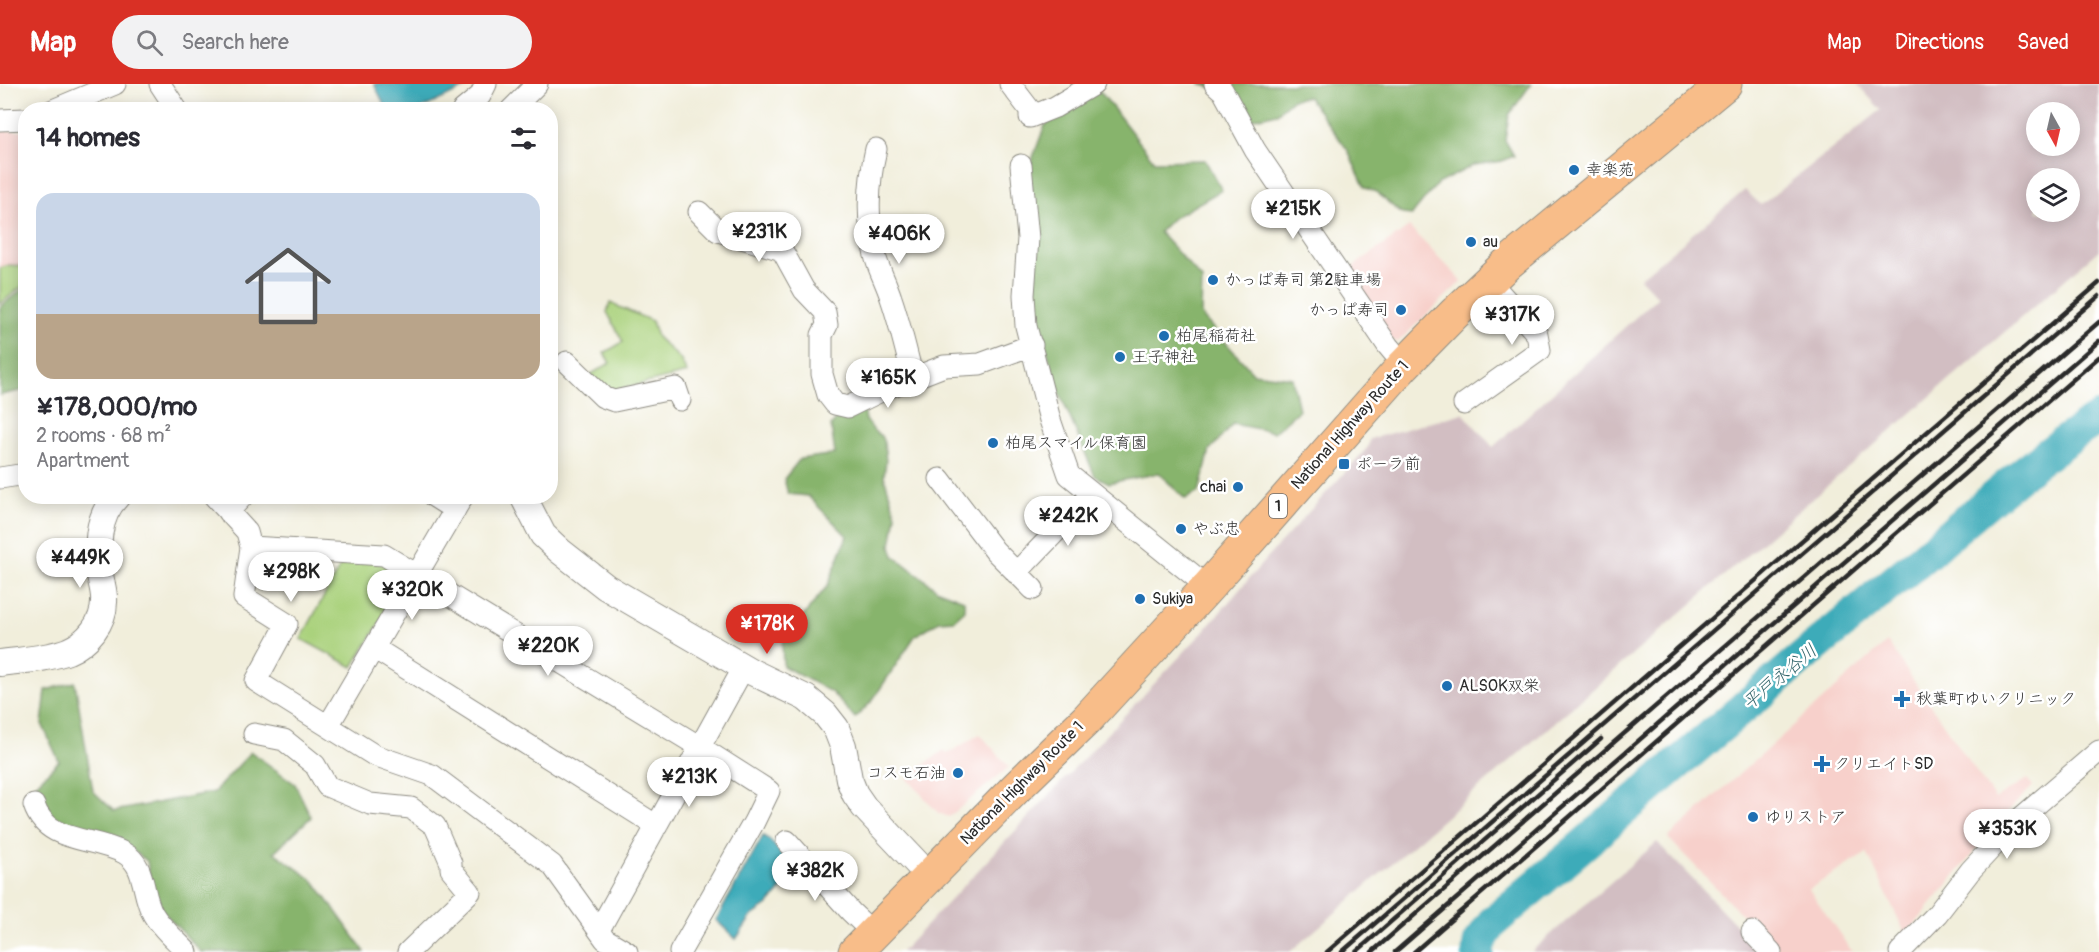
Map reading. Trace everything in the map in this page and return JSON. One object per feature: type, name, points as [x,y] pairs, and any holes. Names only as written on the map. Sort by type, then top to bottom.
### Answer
[{"type":"highway","name":"National Highway Route 1","points":[[864,942],[1087,719],[1208,587],[1404,365],[1454,314],[1489,281],[1632,159],[1725,84]]},
{"type":"street","points":[[72,102],[115,84]]},
{"type":"street","points":[[160,84],[172,102]]},
{"type":"street","points":[[473,102],[480,96],[486,84]]},
{"type":"street","points":[[519,102],[537,84]]},
{"type":"street","points":[[1010,84],[1030,110],[1030,117],[1055,107],[1094,84]]},
{"type":"street","points":[[1215,84],[1223,91],[1267,167],[1388,346],[1404,365]]},
{"type":"street","points":[[0,120],[18,119]]},
{"type":"street","points":[[876,149],[870,173],[870,193],[871,225],[876,258],[891,298],[913,378]]},
{"type":"street","points":[[1021,165],[1028,238],[1024,295],[1026,326],[1050,420],[1069,475],[1208,587]]},
{"type":"street","points":[[699,212],[718,231],[782,250],[804,290],[825,312],[827,325],[822,335],[822,374],[828,395],[835,404],[848,407],[944,366],[980,364],[1032,345]]},
{"type":"street","points":[[1464,404],[1540,350],[1537,334],[1489,281]]},
{"type":"street","points":[[567,362],[603,397],[614,400],[676,387],[680,400]]},
{"type":"street","points":[[0,477],[18,475]]},
{"type":"street","points":[[940,478],[995,551],[1033,589]]},
{"type":"street","points":[[1016,573],[1092,494]]},
{"type":"street","points":[[0,663],[69,650],[86,640],[95,629],[104,601],[98,548],[99,532],[104,514],[111,504]]},
{"type":"street","points":[[221,504],[247,532],[251,547],[244,597],[287,624],[256,681],[374,755],[432,775],[552,865],[605,939],[627,952]]},
{"type":"street","points":[[328,726],[458,504]]},
{"type":"street","points":[[527,504],[543,535],[606,587],[744,667],[806,698],[825,714],[836,728],[843,746],[849,779],[855,794],[864,807],[929,876]]},
{"type":"street","points":[[251,547],[384,555],[769,791],[754,822],[680,952]]},
{"type":"street","points":[[374,648],[657,826]]},
{"type":"street","points":[[599,930],[744,667]]},
{"type":"street","points":[[254,734],[284,740],[315,765],[327,786],[370,804],[411,808],[435,825],[451,863],[451,869],[470,892],[408,952]]},
{"type":"street","points":[[1900,952],[1937,914],[1971,870],[2015,823],[2099,751]]},
{"type":"street","points":[[34,805],[44,823],[60,834],[124,853],[136,863],[141,872],[148,905],[154,917],[187,952]]},
{"type":"street","points":[[787,841],[851,912],[864,942]]},
{"type":"street","points":[[1752,932],[1771,952]]},
{"type":"shaded area","points":[[1857,84],[2099,84],[2099,250],[1290,952],[901,952],[1203,632],[1368,447],[1370,439],[1463,413],[1493,447],[1658,297],[1640,278],[1745,190],[1761,205],[1881,110]]},
{"type":"shaded area","points":[[0,131],[18,131],[18,289],[0,304]]},
{"type":"shaded area","name":"かっぱ寿司","points":[[1409,227],[1462,281],[1398,342],[1390,339],[1344,273]]},
{"type":"shaded area","points":[[1887,642],[1995,799],[2027,779],[2033,786],[2007,812],[1906,935],[1867,853],[1809,889],[1852,952],[1778,952],[1668,838]]},
{"type":"shaded area","name":"コスモ石油","points":[[980,734],[1009,767],[949,817],[938,813],[907,778],[944,750],[947,754]]},
{"type":"shaded area","points":[[1657,842],[1762,952],[1532,952],[1534,949]]},
{"type":"green space","points":[[1199,84],[1531,84],[1509,115],[1505,140],[1514,156],[1502,161],[1474,165],[1437,184],[1412,215],[1402,214],[1376,192],[1365,188],[1347,149],[1308,97],[1293,99],[1277,113],[1247,120],[1214,88]]},
{"type":"green space","points":[[1099,90],[1154,161],[1205,160],[1222,190],[1173,218],[1159,232],[1202,279],[1201,315],[1253,373],[1292,378],[1299,410],[1274,432],[1233,424],[1210,450],[1199,492],[1185,499],[1159,473],[1109,483],[1095,476],[1059,392],[1036,313],[1035,237],[1029,168],[1045,125]]},
{"type":"green space","points":[[18,266],[18,289],[0,304],[0,268]]},
{"type":"green space","points":[[18,293],[18,391],[0,395],[0,307]]},
{"type":"green space","points":[[610,303],[652,321],[657,337],[680,359],[687,373],[609,392],[588,376],[610,363],[604,353],[623,342],[607,312]]},
{"type":"green space","points":[[864,409],[866,420],[881,436],[884,443],[886,461],[884,476],[896,515],[891,546],[894,556],[938,590],[964,600],[965,610],[954,620],[939,621],[915,636],[872,701],[855,718],[831,692],[783,666],[782,643],[828,585],[847,536],[808,496],[788,494],[784,479],[800,459],[835,454],[831,426],[838,417],[849,420]]},
{"type":"green space","points":[[344,559],[383,562],[406,580],[353,667],[301,639]]},
{"type":"green space","points":[[75,682],[93,791],[114,811],[214,792],[251,752],[295,784],[311,817],[274,852],[314,881],[365,952],[201,952],[153,901],[147,861],[129,848],[59,824],[43,808],[35,785],[59,761],[42,724],[46,690]]},
{"type":"water","points":[[374,84],[465,84],[467,87],[436,102],[383,102]]},
{"type":"water","points":[[763,836],[770,840],[796,873],[768,905],[752,916],[736,939],[716,920]]},
{"type":"waterway","name":"平戸永谷川","points":[[1478,952],[1479,943],[1493,922],[1999,492],[2048,453],[2099,418]]},
{"type":"railway","points":[[1327,952],[2099,283]]},
{"type":"railway","points":[[1342,952],[2099,296]]},
{"type":"railway","points":[[1372,952],[2099,322]]},
{"type":"railway","points":[[1395,952],[2099,341]]},
{"type":"railway","points":[[1414,952],[2099,357]]},
{"type":"railway","points":[[1356,952],[1601,739]]},
{"type":"place","name":"幸楽苑","points":[[1574,170]]},
{"type":"place","name":"au","points":[[1471,242]]},
{"type":"place","name":"かっぱ寿司 第2駐車場","points":[[1213,280]]},
{"type":"place","name":"かっぱ寿司","points":[[1401,310]]},
{"type":"place","name":"柏尾稲荷社","points":[[1164,336]]},
{"type":"place","name":"王子神社","points":[[1120,357]]},
{"type":"place","name":"柏尾スマイル保育園","points":[[993,443]]},
{"type":"place","name":"ポーラ前","points":[[1344,464]]},
{"type":"place","name":"chai","points":[[1238,487]]},
{"type":"place","name":"やぶ忠","points":[[1181,529]]},
{"type":"place","name":"Sukiya","points":[[1140,599]]},
{"type":"place","name":"ALSOK双栄","points":[[1447,686]]},
{"type":"place","name":"秋葉町ゆいクリニック","points":[[1902,699]]},
{"type":"place","name":"クリエイトSD","points":[[1822,764]]},
{"type":"place","name":"コスモ石油","points":[[958,773]]},
{"type":"place","name":"ゆりストア","points":[[1753,817]]}]
